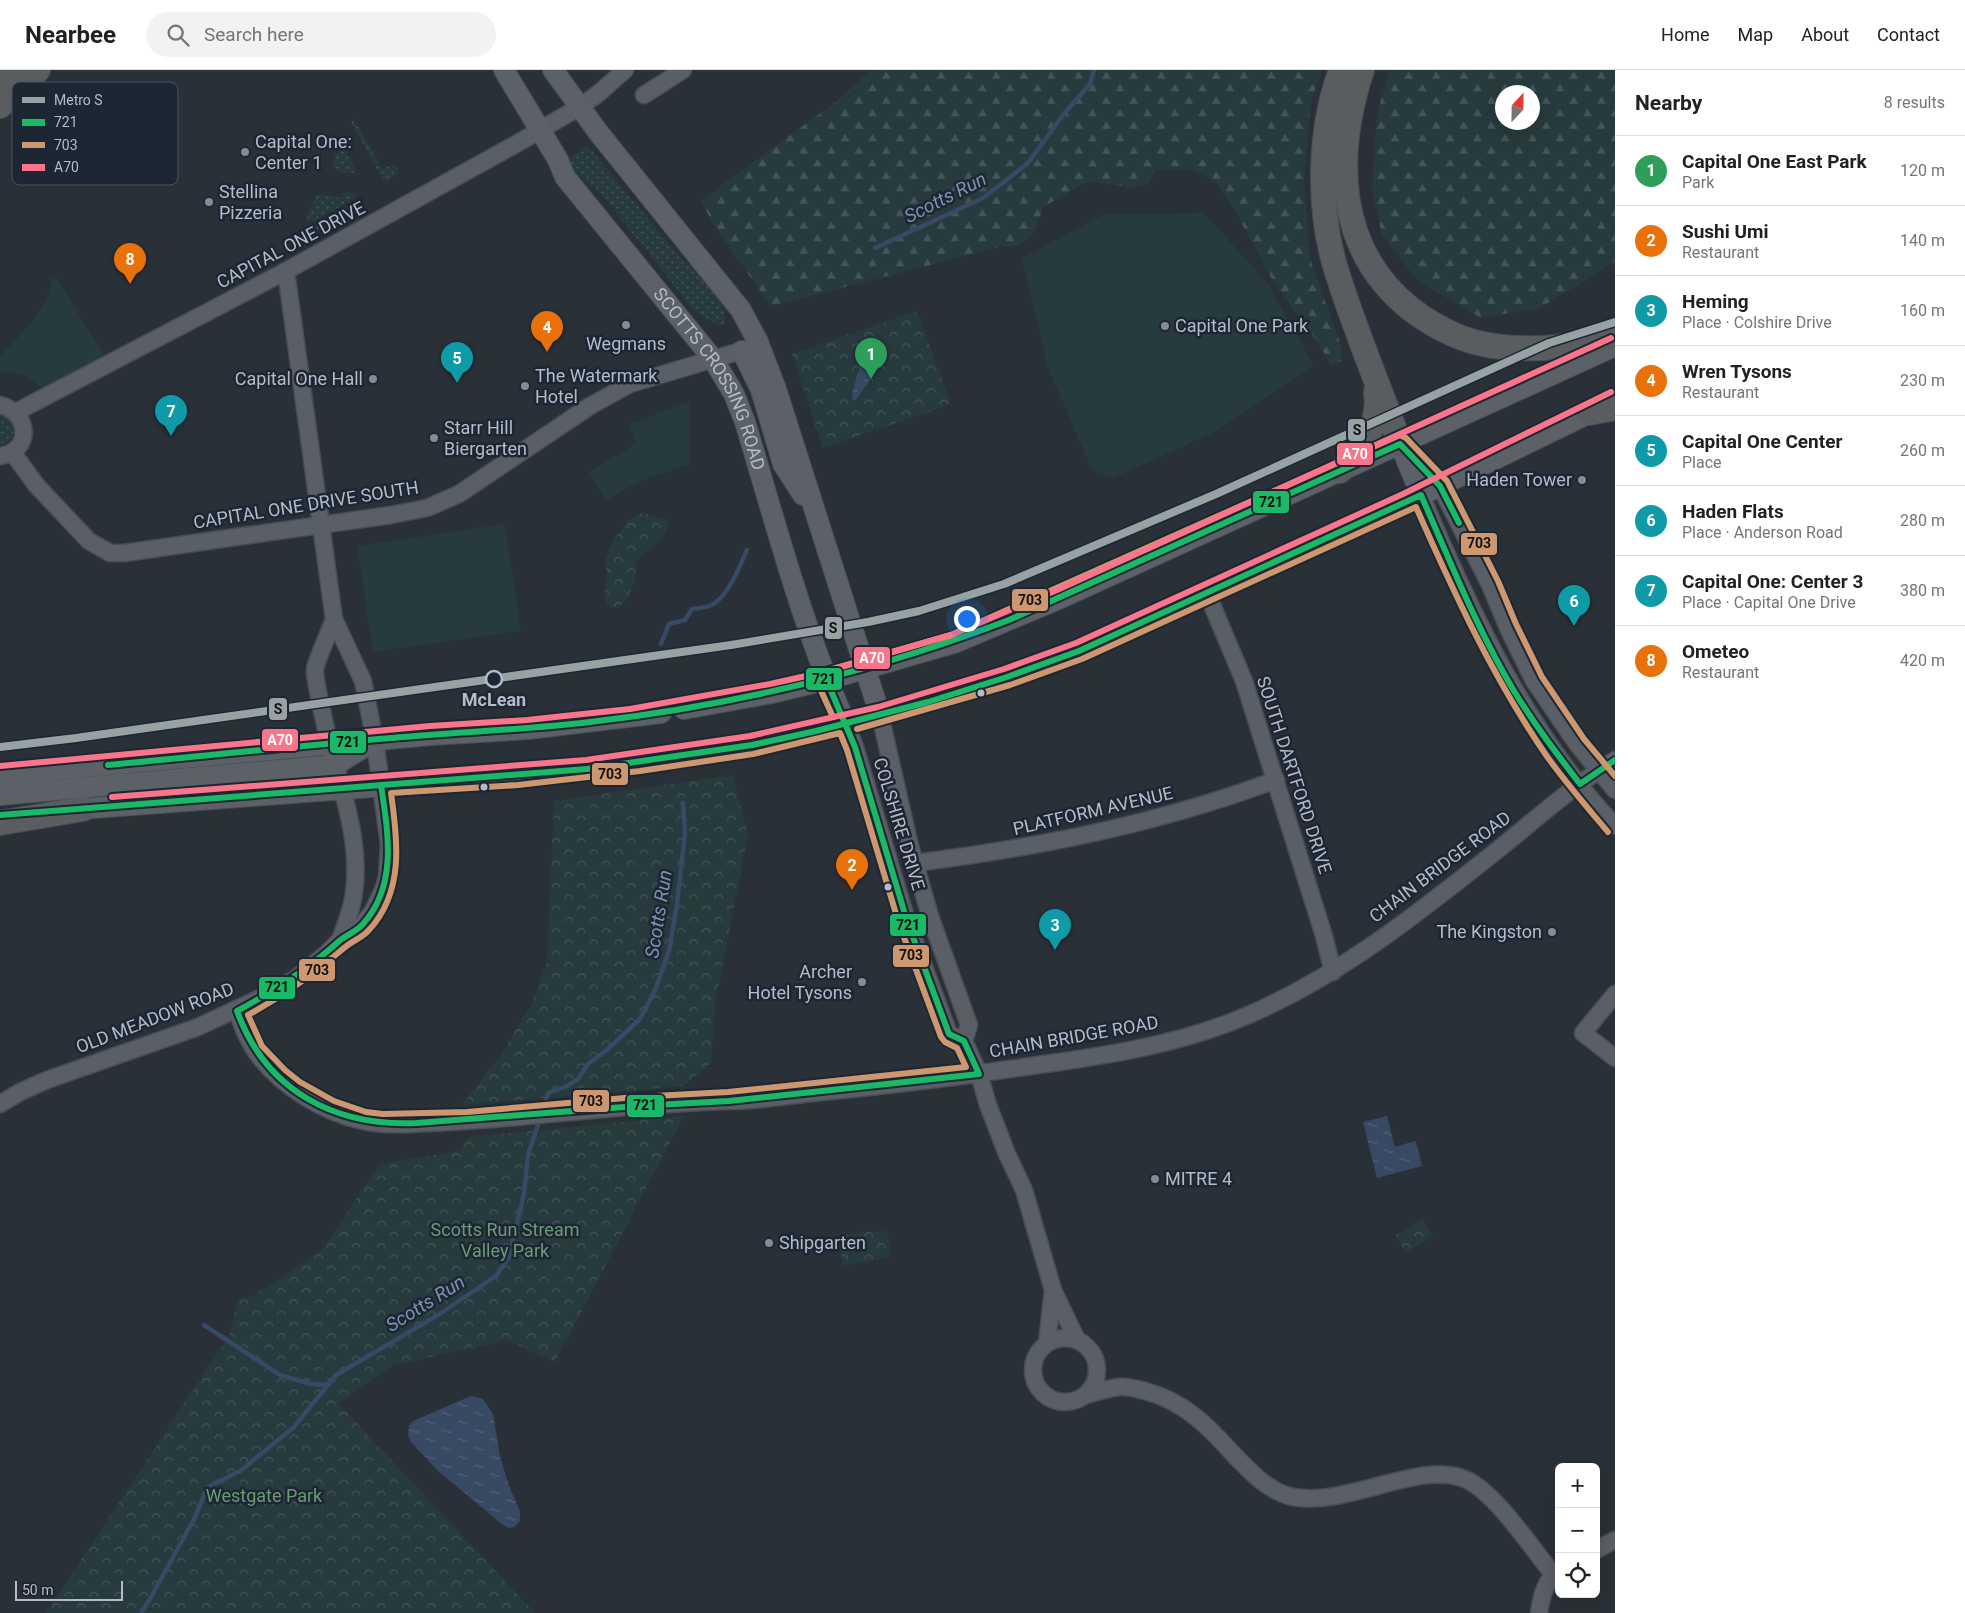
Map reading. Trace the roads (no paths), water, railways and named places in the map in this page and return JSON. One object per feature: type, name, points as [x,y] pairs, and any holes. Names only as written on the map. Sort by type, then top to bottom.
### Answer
[{"type":"highway","points":[[0,83],[12,70]]},
{"type":"highway","points":[[25,82],[38,70]]},
{"type":"highway","points":[[1341,70],[1331,106],[1325,145],[1324,210],[1335,268],[1400,444]]},
{"type":"highway","points":[[1362,70],[1346,133],[1344,165],[1347,198],[1351,218],[1363,250],[1390,290],[1404,304],[1424,319],[1446,332],[1470,341],[1493,346],[1517,349],[1548,348],[1588,343],[1615,336]]},
{"type":"highway","points":[[0,106],[12,95]]},
{"type":"highway","points":[[1340,471],[1362,448],[1374,423],[1377,402],[1374,373]]},
{"type":"highway","points":[[1589,413],[1615,408]]},
{"type":"highway","points":[[0,823],[83,808]]},
{"type":"main road","name":"SCOTTS CROSSING ROAD","points":[[504,70],[519,98],[541,130],[565,177],[713,359],[734,394],[745,422],[810,636],[826,680],[846,724]]},
{"type":"main road","points":[[553,70],[598,132],[740,310],[751,348],[776,389],[864,670],[880,715]]},
{"type":"main road","points":[[684,709],[772,693],[826,680],[954,643],[1009,620],[1615,346]]},
{"type":"main road","points":[[736,747],[880,715],[1007,677],[1079,651],[1421,495],[1615,400]]},
{"type":"main road","points":[[1400,444],[1421,495]]},
{"type":"main road","points":[[0,774],[431,735],[528,729],[661,713]]},
{"type":"main road","points":[[0,796],[335,765],[375,741]]},
{"type":"main road","points":[[0,815],[587,769],[713,751]]},
{"type":"street","name":"CAPITAL ONE DRIVE","points":[[16,412],[286,272],[541,130],[599,93],[625,70]]},
{"type":"street","points":[[644,95],[673,72]]},
{"type":"street","points":[[286,272],[334,619]]},
{"type":"street","name":"CAPITAL ONE DRIVE SOUTH","points":[[6,454],[89,541],[110,553],[124,553],[410,512],[447,500],[459,494],[610,393],[644,378],[751,348]]},
{"type":"street","points":[[0,405],[9,407],[16,412],[24,432],[21,441],[6,454]]},
{"type":"street","points":[[1400,444],[1440,486],[1490,586],[1530,675],[1550,707],[1615,790]]},
{"type":"street","points":[[1421,495],[1505,675],[1539,730],[1615,826]]},
{"type":"street","name":"SOUTH DARTFORD DRIVE","points":[[1207,593],[1244,681],[1324,936],[1333,972]]},
{"type":"street","name":"OLD MEADOW ROAD","points":[[0,1104],[20,1092],[47,1080],[198,1027],[237,1011],[295,979],[325,955],[340,940],[362,925],[373,911],[387,878],[388,844],[381,785],[375,741],[363,681],[334,619]]},
{"type":"street","name":"OLD MEADOW ROAD","points":[[334,619],[315,669],[353,846],[355,879],[350,913],[340,940]]},
{"type":"street","name":"COLSHIRE DRIVE","points":[[880,715],[915,863],[930,916],[969,1024],[964,1041]]},
{"type":"street","name":"COLSHIRE DRIVE","points":[[846,724],[855,747],[907,921],[949,1034],[964,1041],[979,1074],[988,1105],[1024,1190],[1052,1290],[1077,1340],[1090,1350],[1097,1364],[1120,1386]]},
{"type":"street","name":"CHAIN BRIDGE ROAD","points":[[237,1011],[245,1033],[265,1063],[278,1077],[295,1090],[330,1109],[364,1121],[384,1123],[467,1121],[637,1106],[738,1100],[979,1074],[1140,1049],[1182,1038],[1244,1017],[1290,996],[1333,972],[1450,888],[1580,784],[1615,760]]},
{"type":"street","name":"PLATFORM AVENUE","points":[[915,863],[998,852],[1104,832],[1188,810],[1276,780]]},
{"type":"street","points":[[1615,994],[1583,1033],[1615,1058]]},
{"type":"street","name":"COLSHIRE DRIVE","points":[[1052,1290],[1047,1344],[1035,1358],[1033,1368],[1037,1387],[1043,1394],[1061,1402],[1070,1402],[1086,1395],[1120,1386],[1160,1395],[1179,1404],[1209,1428],[1263,1483],[1290,1496],[1331,1497],[1424,1476],[1443,1474],[1467,1480],[1485,1492],[1555,1572]]},
{"type":"street","points":[[1047,1344],[1056,1339],[1067,1338],[1077,1340]]},
{"type":"street","points":[[1086,1395],[1096,1381],[1097,1364]]},
{"type":"street","points":[[1600,1548],[1615,1540]]},
{"type":"street","name":"COLSHIRE DRIVE","points":[[1539,1613],[1542,1596],[1555,1575]]},
{"type":"water","points":[[865,361],[879,367],[855,401],[852,398],[857,374]]},
{"type":"water","points":[[1387,1116],[1395,1147],[1416,1141],[1422,1166],[1377,1178],[1363,1122]]},
{"type":"water","points":[[471,1396],[483,1399],[493,1414],[500,1456],[508,1483],[520,1512],[520,1521],[514,1527],[509,1528],[503,1525],[437,1470],[410,1441],[409,1426],[413,1421]]},
{"type":"waterway","name":"Scotts Run","points":[[875,248],[983,198],[1028,163],[1063,115],[1090,84],[1094,70]]},
{"type":"waterway","name":"Scotts Run","points":[[661,644],[669,624],[685,620],[692,609],[709,606],[720,599],[734,579],[747,550]]},
{"type":"waterway","name":"Scotts Run","points":[[542,1112],[548,1093],[567,1086],[578,1079],[588,1064],[607,1050],[640,1019],[656,988],[669,951],[677,904],[685,833],[683,803]]},
{"type":"waterway","name":"Scotts Run","points":[[141,1613],[194,1519],[208,1487],[240,1471],[294,1427],[336,1375],[438,1315],[496,1276],[509,1257],[524,1194],[528,1155],[540,1119]]},
{"type":"waterway","points":[[204,1325],[280,1375],[311,1384],[328,1385]]},
{"type":"metro line","name":"S","points":[[0,747],[76,738],[731,645],[868,622],[919,611],[1004,584],[1216,494],[1549,343],[1615,322]]},
{"type":"place","name":"Capital One: Center 1","points":[[245,152]]},
{"type":"place","name":"Stellina Pizzeria","points":[[209,202]]},
{"type":"place","name":"Ometeo","points":[[130,284]]},
{"type":"place","name":"Wegmans","points":[[626,325]]},
{"type":"place","name":"Capital One Park","points":[[1165,326]]},
{"type":"place","name":"Wren Tysons","points":[[547,352]]},
{"type":"place","name":"Capital One Hall","points":[[373,379]]},
{"type":"place","name":"Capital One East Park","points":[[871,379]]},
{"type":"place","name":"Capital One Center","points":[[457,383]]},
{"type":"place","name":"The Watermark Hotel","points":[[525,386]]},
{"type":"place","name":"Capital One: Center 3","points":[[171,436]]},
{"type":"place","name":"Starr Hill Biergarten","points":[[434,438]]},
{"type":"place","name":"Haden Tower","points":[[1582,480]]},
{"type":"place","name":"Haden Flats","points":[[1574,626]]},
{"type":"place","name":"McLean","points":[[494,679]]},
{"type":"place","name":"Sushi Umi","points":[[852,890]]},
{"type":"place","name":"The Kingston","points":[[1552,932]]},
{"type":"place","name":"Heming","points":[[1055,950]]},
{"type":"place","name":"Archer Hotel Tysons","points":[[862,982]]},
{"type":"place","name":"MITRE 4","points":[[1155,1179]]},
{"type":"place","name":"Shipgarten","points":[[769,1243]]},
{"type":"park label","name":"Scotts Run Stream Valley Park","points":[[505,1240]]},
{"type":"park label","name":"Westgate Park","points":[[264,1496]]}]
